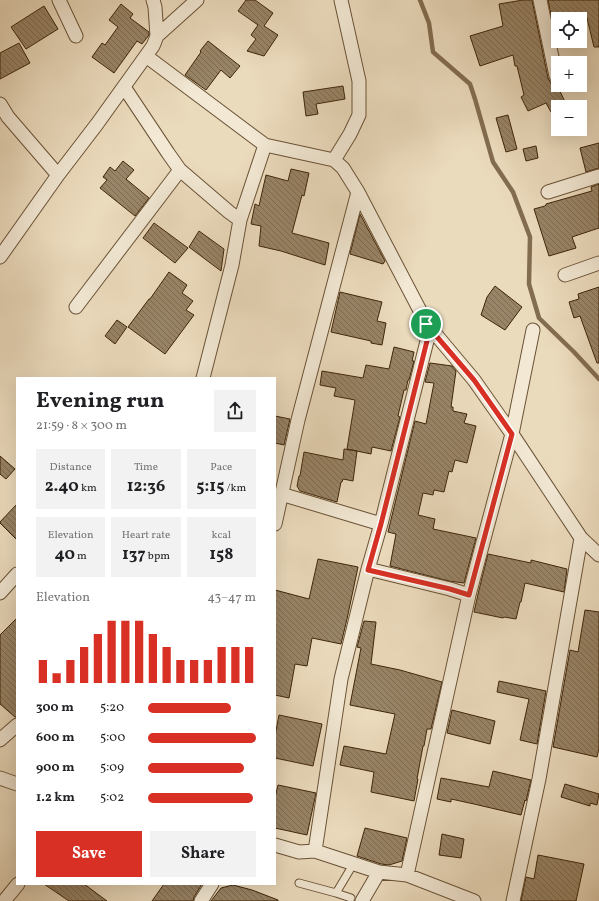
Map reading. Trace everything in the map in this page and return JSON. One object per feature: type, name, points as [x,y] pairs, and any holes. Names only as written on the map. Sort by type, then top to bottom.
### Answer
[{"type":"street","points":[[59,0],[76,36]]},
{"type":"street","points":[[157,36],[197,0]]},
{"type":"street","points":[[334,160],[350,134],[359,115],[359,81],[341,0]]},
{"type":"street","points":[[540,0],[552,56]]},
{"type":"street","points":[[0,257],[153,46],[157,36],[156,2]]},
{"type":"street","points":[[146,56],[265,145],[334,160],[343,168],[358,192],[426,324],[474,380],[581,538],[599,555]]},
{"type":"street","points":[[124,87],[180,170],[240,220]]},
{"type":"street","points":[[0,104],[8,117],[58,175]]},
{"type":"street","points":[[203,377],[232,265],[240,220],[265,145]]},
{"type":"street","points":[[76,307],[180,170]]},
{"type":"street","points":[[548,192],[599,176]]},
{"type":"street","points":[[276,519],[298,420],[358,192]]},
{"type":"street","points":[[564,274],[599,263]]},
{"type":"street","points":[[315,850],[341,679],[428,337],[426,324]]},
{"type":"street","points":[[407,875],[469,595],[512,434],[533,330]]},
{"type":"street","points":[[281,494],[381,524]]},
{"type":"street","points":[[513,901],[539,779],[581,538]]},
{"type":"street","points":[[368,570],[450,589],[469,595]]},
{"type":"street","points":[[0,593],[16,575]]},
{"type":"street","points":[[0,740],[16,726]]},
{"type":"street","points":[[0,778],[16,784]]},
{"type":"street","points":[[276,845],[299,852],[315,850],[379,872],[407,875],[474,901]]},
{"type":"street","points":[[357,900],[379,872]]},
{"type":"street","points":[[4,901],[17,885]]},
{"type":"street","points":[[201,901],[211,885]]},
{"type":"lane","points":[[336,893],[354,863]]},
{"type":"lane","points":[[299,883],[357,900]]},
{"type":"building","points":[[246,0],[255,0],[273,13],[264,26],[278,35],[264,56],[247,51],[256,39],[251,35],[258,25],[238,11]]},
{"type":"building","points":[[532,0],[548,78],[551,83],[551,92],[560,92],[564,100],[551,100],[551,112],[546,103],[528,111],[521,97],[524,95],[513,55],[480,66],[470,36],[503,26],[499,4]]},
{"type":"building","points":[[548,0],[599,0],[599,47],[594,47],[587,12],[551,12],[551,15]]},
{"type":"building","points":[[121,4],[133,14],[130,18],[149,32],[149,35],[142,44],[137,41],[114,73],[92,57],[102,43],[105,45],[118,27],[109,20]]},
{"type":"building","points":[[44,6],[58,29],[26,49],[11,27]]},
{"type":"building","points":[[208,41],[240,66],[230,78],[221,70],[206,90],[185,75]]},
{"type":"building","points":[[19,43],[30,63],[0,79],[0,53]]},
{"type":"building","points":[[343,86],[345,99],[316,104],[318,114],[306,116],[303,92]]},
{"type":"building","points":[[508,115],[517,149],[506,152],[496,118]]},
{"type":"building","points":[[599,143],[599,168],[586,172],[580,148]]},
{"type":"building","points":[[536,146],[538,158],[526,161],[523,149]]},
{"type":"building","points":[[123,161],[134,170],[126,179],[149,198],[135,216],[100,188],[107,180],[103,177],[110,167],[115,171]]},
{"type":"building","points":[[291,169],[309,173],[304,196],[302,195],[292,233],[329,243],[325,265],[281,251],[259,246],[261,226],[251,224],[255,204],[259,206],[266,175],[288,181]]},
{"type":"building","points":[[599,184],[599,228],[572,237],[576,248],[549,256],[534,209],[545,206],[546,204],[592,191],[591,187]]},
{"type":"building","points":[[360,214],[385,261],[383,264],[350,254]]},
{"type":"building","points":[[154,223],[188,248],[175,263],[143,238]]},
{"type":"building","points":[[199,231],[224,249],[221,271],[189,247]]},
{"type":"building","points":[[169,272],[187,285],[182,293],[193,301],[186,310],[194,315],[165,354],[128,327]]},
{"type":"building","points":[[495,286],[522,307],[505,330],[481,315],[487,297]]},
{"type":"building","points":[[599,287],[599,363],[597,363],[580,316],[574,318],[569,302],[579,299],[578,294]]},
{"type":"building","points":[[340,292],[382,302],[377,321],[386,323],[382,345],[331,332]]},
{"type":"building","points":[[117,320],[127,327],[115,344],[105,336]]},
{"type":"building","points":[[394,347],[414,352],[412,361],[414,361],[406,390],[404,390],[398,416],[400,417],[391,451],[372,447],[371,454],[347,449],[355,400],[334,396],[336,388],[320,385],[322,371],[363,378],[366,365],[389,369]]},
{"type":"building","points":[[430,363],[452,366],[456,371],[451,407],[453,407],[453,411],[467,414],[464,423],[476,426],[467,463],[455,460],[452,472],[449,471],[444,492],[434,490],[433,495],[423,493],[418,515],[435,519],[433,529],[476,538],[464,583],[449,581],[390,566],[396,534],[388,532],[415,421],[426,424],[434,383],[425,382]]},
{"type":"building","points":[[276,416],[290,419],[284,445],[276,443]]},
{"type":"building","points":[[344,449],[357,451],[353,481],[343,479],[337,502],[300,491],[297,486],[304,452],[343,460]]},
{"type":"building","points":[[0,456],[15,469],[6,479],[0,474]]},
{"type":"building","points":[[16,505],[16,539],[0,523]]},
{"type":"building","points":[[488,554],[531,563],[531,560],[567,569],[564,592],[525,583],[516,619],[474,612]]},
{"type":"building","points":[[318,559],[358,567],[341,644],[312,638],[307,666],[295,664],[289,698],[276,695],[276,590],[309,599]]},
{"type":"building","points":[[585,610],[599,612],[599,748],[597,757],[553,747],[570,650],[578,652]]},
{"type":"building","points":[[16,619],[16,717],[0,704],[0,635]]},
{"type":"building","points":[[364,621],[376,622],[371,664],[400,670],[442,682],[431,729],[427,729],[423,746],[414,801],[371,792],[374,772],[340,765],[344,746],[386,754],[395,714],[350,705],[361,648],[357,647]]},
{"type":"building","points":[[499,681],[546,691],[537,744],[520,740],[529,699],[497,692]]},
{"type":"building","points":[[452,710],[495,721],[490,744],[447,733]]},
{"type":"building","points":[[279,715],[322,724],[313,766],[276,758],[276,731]]},
{"type":"building","points":[[493,771],[531,780],[521,815],[451,799],[451,802],[437,799],[441,778],[489,787]]},
{"type":"building","points":[[565,784],[599,794],[597,805],[590,803],[590,806],[561,797]]},
{"type":"building","points":[[278,785],[316,793],[307,835],[276,828],[276,794]]},
{"type":"building","points":[[365,828],[407,838],[402,861],[389,865],[381,864],[357,856]]},
{"type":"building","points":[[442,834],[464,839],[461,858],[439,855]]},
{"type":"building","points":[[538,855],[584,864],[576,901],[521,901],[526,877],[534,879]]},
{"type":"building","points":[[45,885],[85,885],[107,901],[69,901]]},
{"type":"building","points":[[163,885],[201,885],[193,901],[152,901]]},
{"type":"building","points":[[233,885],[252,890],[278,901],[211,901],[221,888]]},
{"type":"waterway","points":[[420,0],[429,23],[433,52],[470,84],[493,162],[513,192],[530,237],[529,284],[539,318],[599,379]]},
{"type":"route","points":[[426,324],[474,380],[512,434],[469,595],[450,589],[368,570],[428,337],[426,324]]}]
